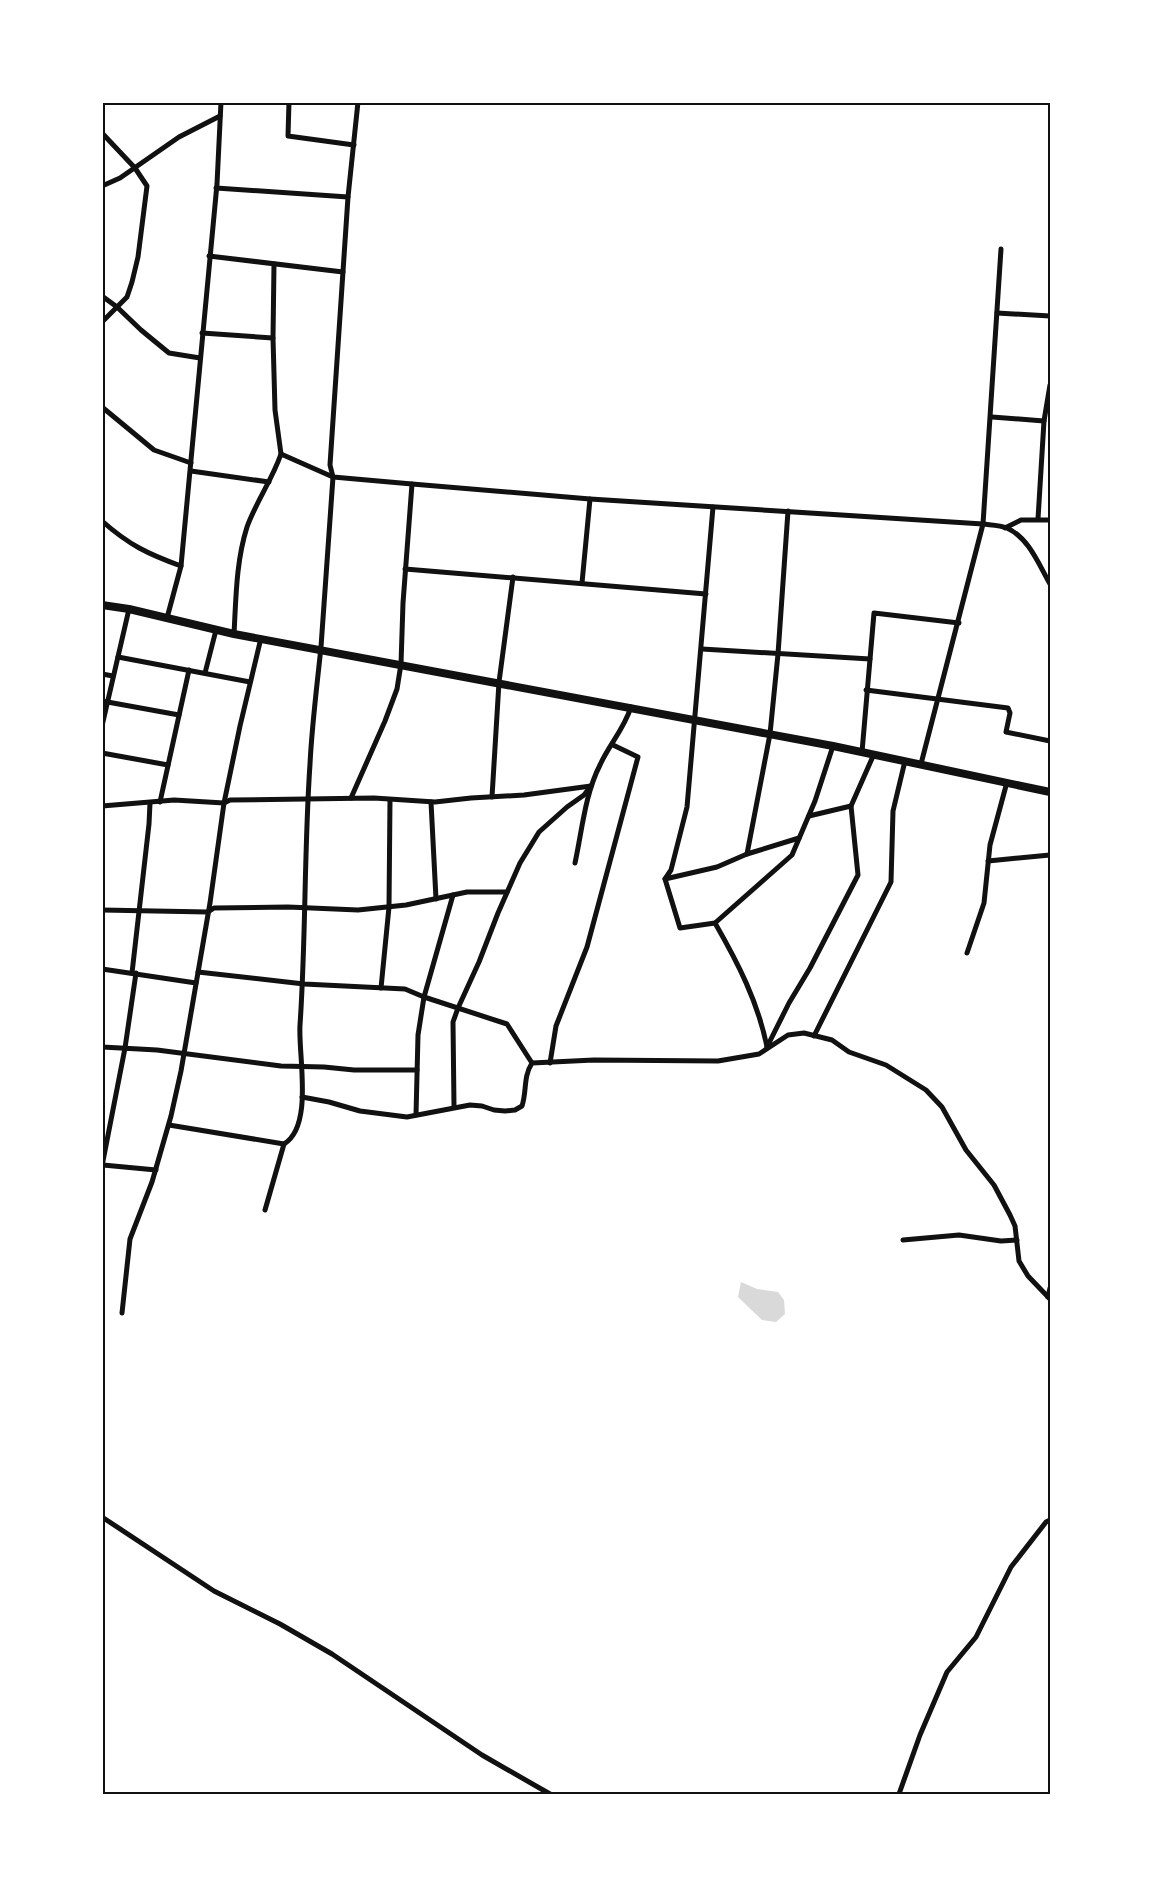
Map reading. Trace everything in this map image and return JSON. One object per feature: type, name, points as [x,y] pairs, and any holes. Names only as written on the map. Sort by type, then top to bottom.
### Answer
[{"type":"highway","points":[[102,605],[129,609],[234,634],[499,682],[874,754],[1050,792]]},
{"type":"street","points":[[167,618],[182,566],[216,188],[221,102]]},
{"type":"street","points":[[289,102],[288,136],[354,145]]},
{"type":"street","points":[[168,1125],[284,1144],[290,1141],[298,1127],[302,1097],[300,1027],[304,984],[304,908],[308,798],[333,476],[330,465],[348,197],[358,102]]},
{"type":"street","points":[[102,186],[120,178],[179,137],[220,116]]},
{"type":"street","points":[[102,133],[135,168],[148,186],[138,257],[127,297],[102,322]]},
{"type":"street","points":[[216,188],[348,197]]},
{"type":"street","points":[[921,764],[983,524],[992,417],[1001,249]]},
{"type":"street","points":[[209,256],[343,272]]},
{"type":"street","points":[[234,634],[239,556],[248,526],[281,454],[276,410],[273,338],[274,264]]},
{"type":"street","points":[[102,296],[169,352],[200,358]]},
{"type":"street","points":[[997,313],[1050,316]]},
{"type":"street","points":[[202,333],[273,338]]},
{"type":"street","points":[[1038,519],[1044,421],[1050,385]]},
{"type":"street","points":[[102,407],[154,450],[191,463]]},
{"type":"street","points":[[992,417],[1044,421]]},
{"type":"street","points":[[281,454],[333,476],[412,484],[590,499],[788,510],[983,524],[1005,528],[1018,534],[1027,544],[1050,584]]},
{"type":"street","points":[[191,471],[269,482]]},
{"type":"street","points":[[351,798],[397,689],[401,664],[405,568],[412,484]]},
{"type":"street","points":[[582,583],[590,499]]},
{"type":"street","points":[[665,879],[671,870],[686,807],[702,649],[713,507]]},
{"type":"street","points":[[747,854],[770,734],[778,654],[788,510]]},
{"type":"street","points":[[1005,528],[1021,520],[1050,520]]},
{"type":"street","points":[[102,521],[122,539],[147,554],[182,566]]},
{"type":"street","points":[[405,568],[706,594]]},
{"type":"street","points":[[492,797],[499,682],[513,578]]},
{"type":"street","points":[[102,726],[105,702],[129,609]]},
{"type":"street","points":[[862,752],[874,614],[959,622]]},
{"type":"street","points":[[205,673],[216,630]]},
{"type":"street","points":[[122,1314],[130,1239],[156,1170],[183,1054],[208,912],[224,803],[261,638]]},
{"type":"street","points":[[702,649],[870,659]]},
{"type":"street","points":[[118,657],[250,682]]},
{"type":"street","points":[[160,802],[189,670]]},
{"type":"street","points":[[102,674],[113,676]]},
{"type":"street","points":[[866,690],[1008,708],[1010,713],[1006,732],[1050,741]]},
{"type":"street","points":[[105,702],[179,715]]},
{"type":"street","points":[[575,863],[592,786],[600,764],[626,723],[632,707]]},
{"type":"street","points":[[550,1062],[556,1026],[587,947],[638,757],[613,745]]},
{"type":"street","points":[[665,879],[680,928],[715,923],[792,855],[833,746]]},
{"type":"street","points":[[102,753],[168,765]]},
{"type":"street","points":[[767,1048],[789,1002],[814,960],[858,875],[851,806],[874,754]]},
{"type":"street","points":[[814,1036],[891,882],[893,811],[905,761]]},
{"type":"street","points":[[967,953],[984,903],[990,845],[1007,782]]},
{"type":"street","points":[[102,806],[174,800],[224,803],[230,800],[308,798],[374,798],[430,802],[524,795],[592,786]]},
{"type":"street","points":[[454,1107],[453,1022],[507,892],[520,863],[539,832],[567,807],[584,795],[592,786]]},
{"type":"street","points":[[381,988],[388,907],[390,800]]},
{"type":"street","points":[[430,802],[436,898]]},
{"type":"street","points":[[150,803],[125,1048],[103,1165],[156,1170]]},
{"type":"street","points":[[808,816],[851,806]]},
{"type":"street","points":[[665,879],[717,867],[747,854],[799,838]]},
{"type":"street","points":[[988,861],[1050,855]]},
{"type":"street","points":[[102,910],[208,912],[214,908],[304,908],[358,910],[388,907],[467,892],[507,892]]},
{"type":"street","points":[[416,1115],[418,1035],[424,997],[453,895]]},
{"type":"street","points":[[715,923],[748,985],[762,1021],[767,1048]]},
{"type":"street","points":[[102,969],[196,983]]},
{"type":"street","points":[[198,972],[304,984],[405,989],[506,1024],[532,1063]]},
{"type":"street","points":[[532,1063],[594,1060],[718,1061],[759,1054],[788,1035],[804,1033],[832,1040],[849,1052],[886,1065],[926,1090],[942,1107],[966,1150],[994,1185],[1015,1226],[1019,1261],[1028,1276],[1049,1298]]},
{"type":"street","points":[[102,1047],[157,1050],[281,1066],[354,1070],[417,1070]]},
{"type":"street","points":[[302,1097],[360,1111],[407,1117],[470,1105],[494,1110],[515,1110],[522,1106],[525,1097],[526,1076],[532,1063]]},
{"type":"street","points":[[265,1210],[284,1144]]},
{"type":"street","points":[[903,1240],[959,1235],[1001,1241],[1017,1240]]},
{"type":"street","points":[[1049,1298],[1050,1288]]},
{"type":"street","points":[[102,1518],[214,1591],[280,1624],[332,1654],[482,1755],[550,1794]]},
{"type":"street","points":[[899,1794],[920,1735],[947,1672],[976,1638],[1011,1567],[1046,1522],[1050,1520]]},
{"type":"shaded area","points":[[741,1282],[757,1289],[778,1292],[784,1300],[785,1314],[776,1322],[762,1320],[738,1297]]}]
